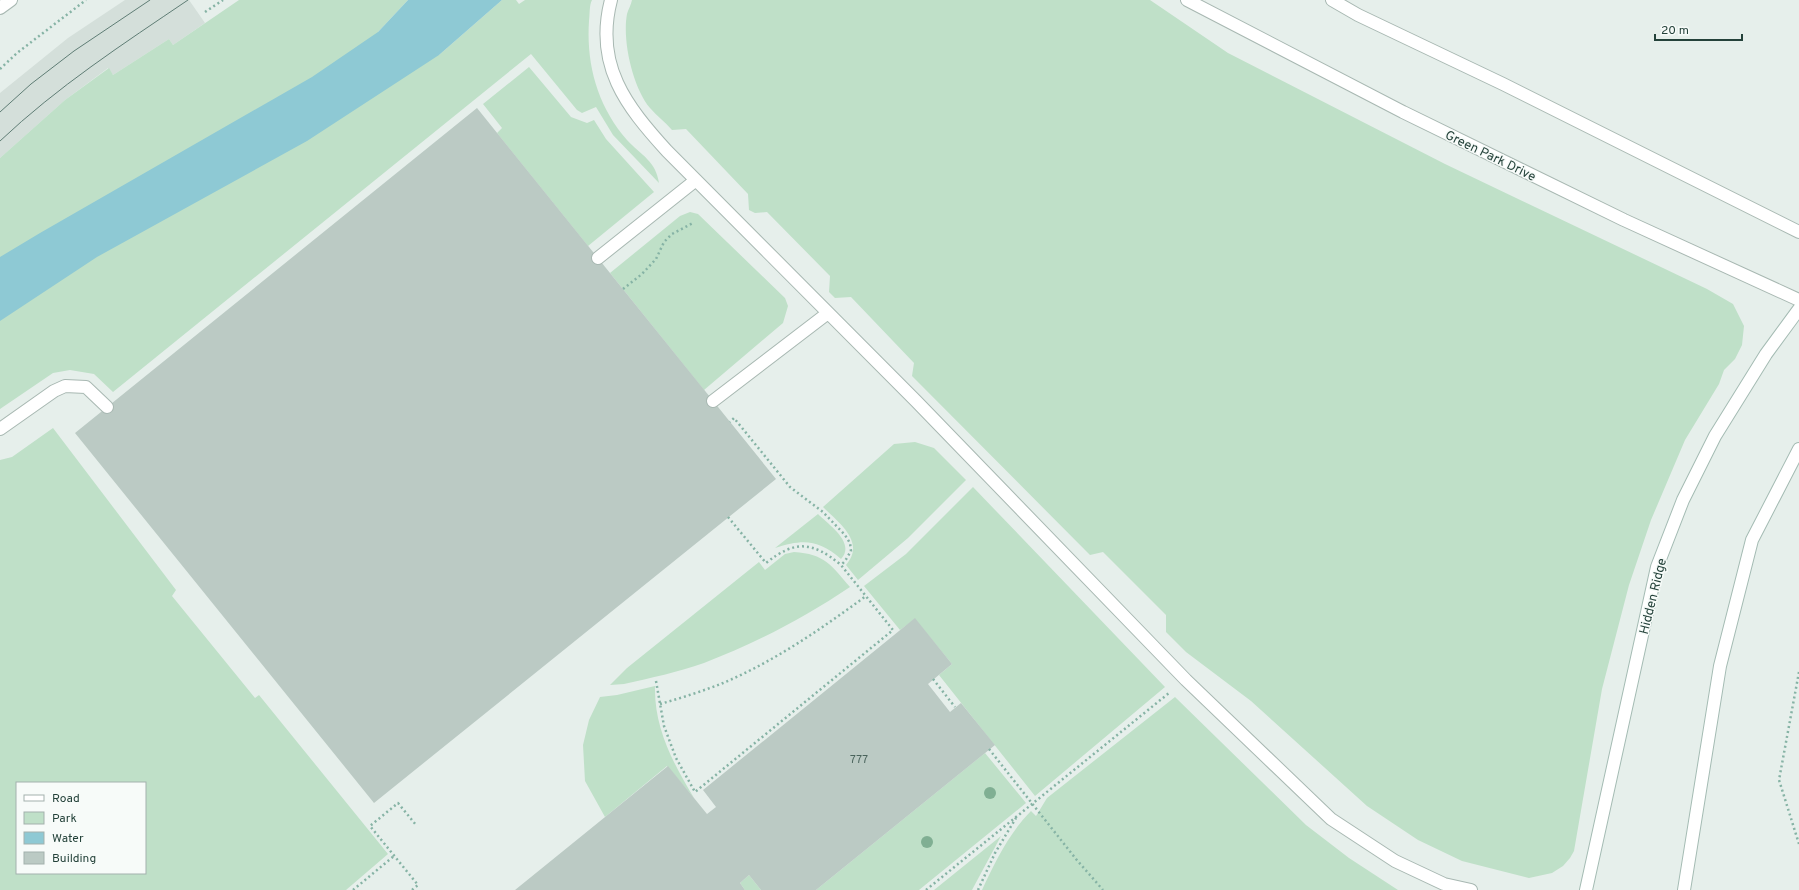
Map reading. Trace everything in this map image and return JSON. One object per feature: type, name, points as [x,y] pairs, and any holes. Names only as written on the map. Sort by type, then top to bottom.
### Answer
[{"type":"street","points":[[0,8],[11,0]]},
{"type":"street","points":[[611,0],[606,18],[607,45],[611,66],[622,93],[637,118],[667,152],[916,400],[1186,680],[1331,819],[1395,861],[1444,884],[1471,890]]},
{"type":"street","name":"Green Park Drive","points":[[1187,0],[1403,112],[1624,220],[1799,300]]},
{"type":"street","points":[[1332,0],[1358,15],[1503,84],[1799,232]]},
{"type":"street","points":[[598,258],[696,180]]},
{"type":"street","name":"Hidden Ridge","points":[[1586,890],[1657,567],[1683,500],[1716,436],[1766,354],[1799,309]]},
{"type":"street","points":[[713,401],[828,313]]},
{"type":"street","points":[[0,429],[49,395],[65,386],[86,386],[107,407]]},
{"type":"street","points":[[1684,890],[1720,666],[1752,540],[1799,449]]},
{"type":"path","points":[[0,69],[17,53],[86,0]]},
{"type":"path","points":[[205,12],[223,0]]},
{"type":"path","points":[[622,289],[642,274],[656,259],[664,242],[672,234],[693,223]]},
{"type":"path","points":[[730,422],[734,418],[790,487],[823,512],[845,535],[850,543],[851,551],[846,561],[841,565]]},
{"type":"path","points":[[728,517],[766,563],[786,549],[794,547],[807,547],[828,554],[841,565],[896,633]]},
{"type":"path","points":[[660,704],[723,682],[772,658],[827,625],[866,596]]},
{"type":"path","points":[[656,682],[664,726],[676,758],[695,792],[893,630]]},
{"type":"path","points":[[1799,672],[1779,780],[1799,844]]},
{"type":"path","points":[[933,679],[955,707]]},
{"type":"path","points":[[926,890],[1186,680]]},
{"type":"path","points":[[989,750],[1033,803],[1076,860],[1103,890]]},
{"type":"path","points":[[412,890],[418,885],[370,826],[398,803],[416,825]]},
{"type":"path","points":[[978,890],[995,853],[1018,816]]},
{"type":"path","points":[[354,890],[395,856]]},
{"type":"shaded area","points":[[125,0],[189,0],[205,23],[173,45],[169,39],[113,75],[108,68],[65,100],[0,158],[0,93],[68,38]]},
{"type":"green space","points":[[239,0],[408,0],[378,32],[439,55],[502,0],[516,0],[519,4],[525,0],[592,0],[590,5],[590,54],[592,69],[601,99],[608,114],[627,140],[655,169],[659,183],[613,135],[596,107],[582,113],[577,110],[531,54],[113,392],[94,374],[70,370],[53,373],[0,409],[0,158],[65,100],[109,68],[113,75],[169,39],[173,45]]},
{"type":"green space","points":[[632,0],[1150,0],[1228,53],[1445,164],[1707,289],[1733,304],[1744,326],[1742,345],[1735,359],[1724,370],[1719,384],[1685,440],[1651,520],[1629,585],[1602,689],[1574,851],[1563,866],[1552,873],[1529,878],[1462,861],[1418,840],[1367,806],[1251,701],[1186,652],[1166,632],[1166,615],[1103,552],[1090,555],[912,376],[914,363],[851,297],[835,298],[829,292],[830,276],[767,212],[755,213],[749,210],[748,194],[686,129],[672,130],[650,108],[639,89],[630,64],[626,37],[626,25],[627,14]]},
{"type":"green space","points":[[529,67],[571,117],[587,123],[594,120],[606,139],[654,192],[588,246],[497,133],[502,128],[483,104]]},
{"type":"green space","points":[[690,212],[698,214],[785,298],[788,306],[783,323],[704,390],[610,273],[680,216]]},
{"type":"green space","points":[[53,428],[176,590],[172,596],[255,698],[259,695],[388,854],[346,890],[0,890],[0,460],[12,457]]},
{"type":"green space","points":[[915,442],[934,448],[966,480],[908,538],[858,580],[846,565],[851,557],[853,548],[852,541],[843,526],[823,507],[894,444]]},
{"type":"green space","points":[[973,487],[1165,687],[1035,796],[939,675],[952,664],[915,619],[900,630],[864,586],[906,554]]},
{"type":"green space","points":[[818,514],[834,529],[843,541],[845,553],[841,559],[833,552],[817,544],[802,542],[775,548]]},
{"type":"green space","points":[[794,552],[805,553],[820,558],[832,567],[850,587],[779,629],[704,663],[624,684],[610,685],[627,668],[759,562],[765,570],[785,554]]},
{"type":"green space","points":[[655,686],[661,731],[672,758],[694,798],[667,766],[605,817],[585,781],[583,745],[589,720],[600,697],[617,695]]},
{"type":"green space","points":[[1175,697],[1306,825],[1349,858],[1398,890],[982,890],[997,858],[1009,838],[1031,811],[1036,816],[1047,798]]},
{"type":"green space","points":[[985,753],[1026,803],[919,890],[816,890]]},
{"type":"green space","points":[[1001,836],[972,890],[934,890]]},
{"type":"green space","points":[[749,875],[761,890],[745,890],[740,883]]},
{"type":"water","points":[[408,0],[502,0],[439,55],[307,141],[97,257],[0,321],[0,257],[312,77],[378,32]]},
{"type":"building","points":[[477,108],[776,479],[374,803],[75,433]]},
{"type":"building","points":[[915,618],[952,664],[928,684],[950,712],[961,703],[995,745],[816,890],[761,890],[749,875],[740,883],[745,890],[515,890],[668,766],[707,814],[716,807],[703,790]]},
{"type":"tram line","points":[[0,112],[31,84],[74,51],[150,0]]},
{"type":"tram line","points":[[0,141],[67,84],[188,0]]}]
